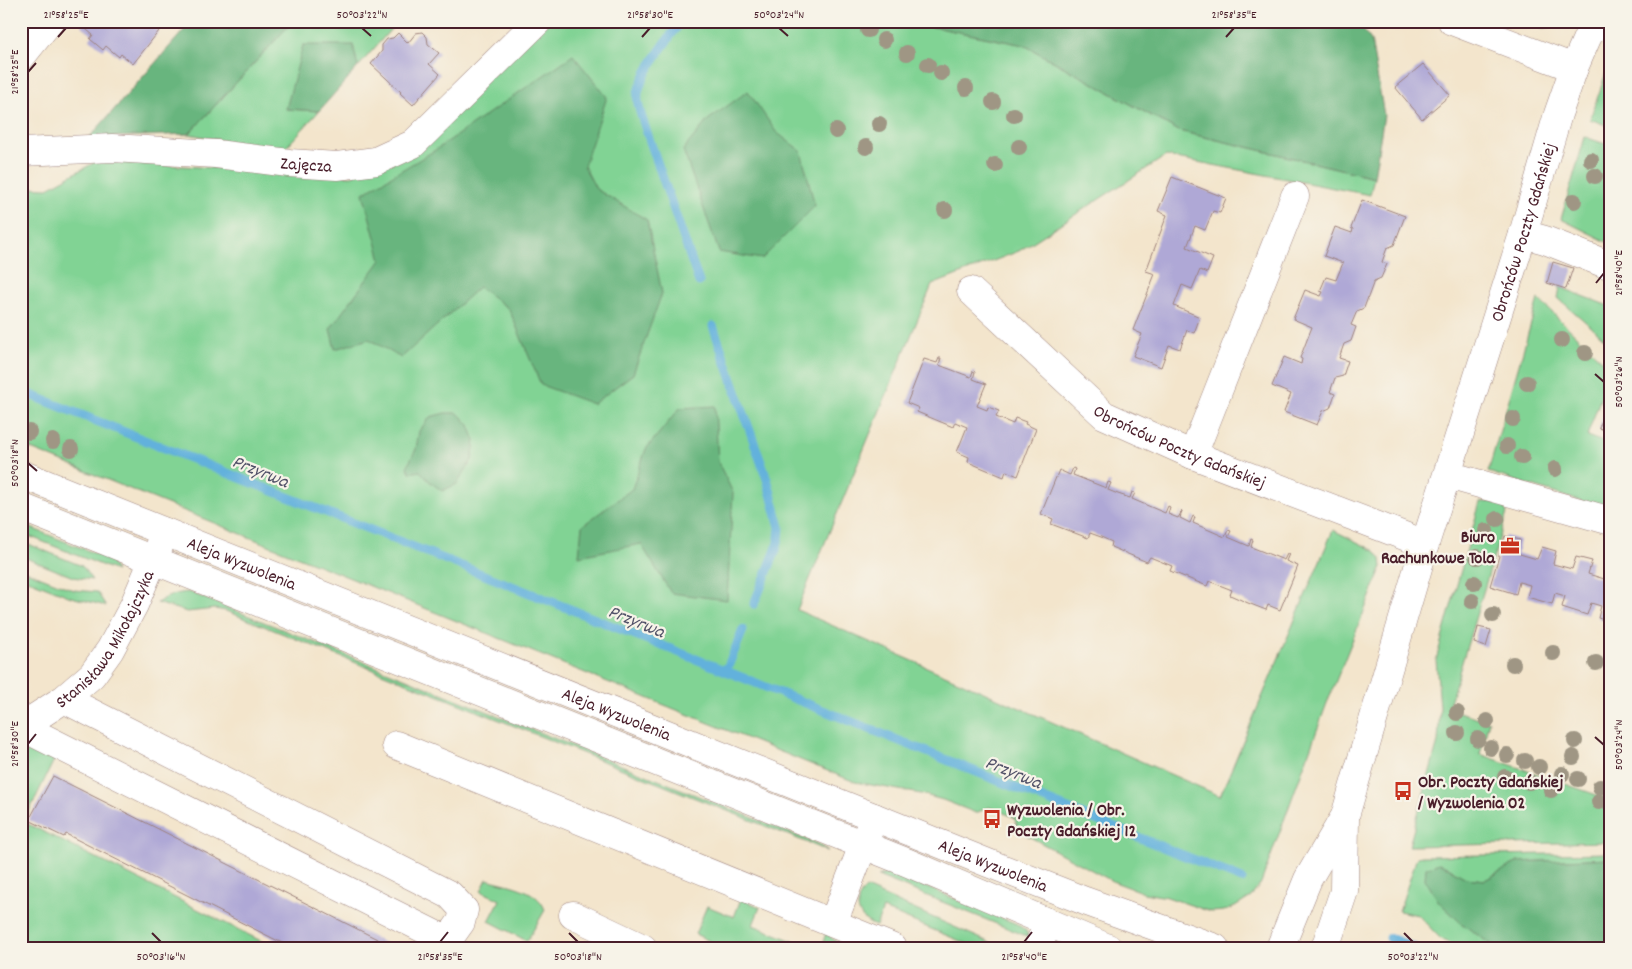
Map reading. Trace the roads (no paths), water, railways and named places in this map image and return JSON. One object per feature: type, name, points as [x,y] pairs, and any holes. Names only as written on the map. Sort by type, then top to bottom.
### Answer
[{"type":"street","points":[[21,57],[50,21]]},
{"type":"street","name":"Zajęcza","points":[[21,152],[112,148],[216,154],[289,163],[337,166],[376,161],[413,144],[538,21]]},
{"type":"street","points":[[1452,21],[1574,68]]},
{"type":"street","name":"Obrońców Poczty Gdańskiej","points":[[1280,948],[1308,879],[1345,816],[1425,544],[1523,234],[1558,114],[1586,38],[1596,21]]},
{"type":"street","points":[[1193,455],[1295,196]]},
{"type":"street","points":[[1523,234],[1545,240],[1611,266]]},
{"type":"street","name":"Obrońców Poczty Gdańskiej","points":[[970,291],[1104,415],[1193,455],[1425,544]]},
{"type":"street","name":"Aleja Wyzwolenia","points":[[21,474],[1085,901],[1215,948]]},
{"type":"street","points":[[1448,475],[1611,521]]},
{"type":"street","name":"Aleja Wyzwolenia","points":[[21,507],[863,845],[1108,948]]},
{"type":"street","name":"Stanisława Mikołajczyka","points":[[22,727],[64,699],[92,675],[110,650],[134,605],[165,532]]},
{"type":"street","points":[[22,727],[438,936],[451,936],[462,922],[464,910],[450,895],[64,699]]},
{"type":"street","points":[[396,745],[833,923],[863,942],[893,948]]},
{"type":"street","name":"Obrońców Poczty Gdańskiej","points":[[1325,948],[1344,891],[1345,816]]},
{"type":"street","points":[[833,923],[874,817]]},
{"type":"street","points":[[573,915],[643,948]]},
{"type":"street","points":[[1038,948],[1048,922]]},
{"type":"waterway","points":[[681,21],[645,75],[638,93],[638,102],[699,282]]},
{"type":"waterway","points":[[713,326],[767,479],[780,527],[776,550],[754,604]]},
{"type":"waterway","name":"Przyrwa","points":[[21,391],[726,671],[1242,879]]},
{"type":"waterway","points":[[726,671],[743,630]]},
{"type":"waterway","name":"Przyrwa","points":[[1390,938],[1415,948]]},
{"type":"place","name":"Biuro Rachunkowe Tola","points":[[1510,546]]},
{"type":"place","name":"Obr. Poczty Gdańskiej / Wyzwolenia 02","points":[[1403,791]]},
{"type":"place","name":"Wyzwolenia / Obr. Poczty Gdańskiej 12","points":[[992,819]]}]
